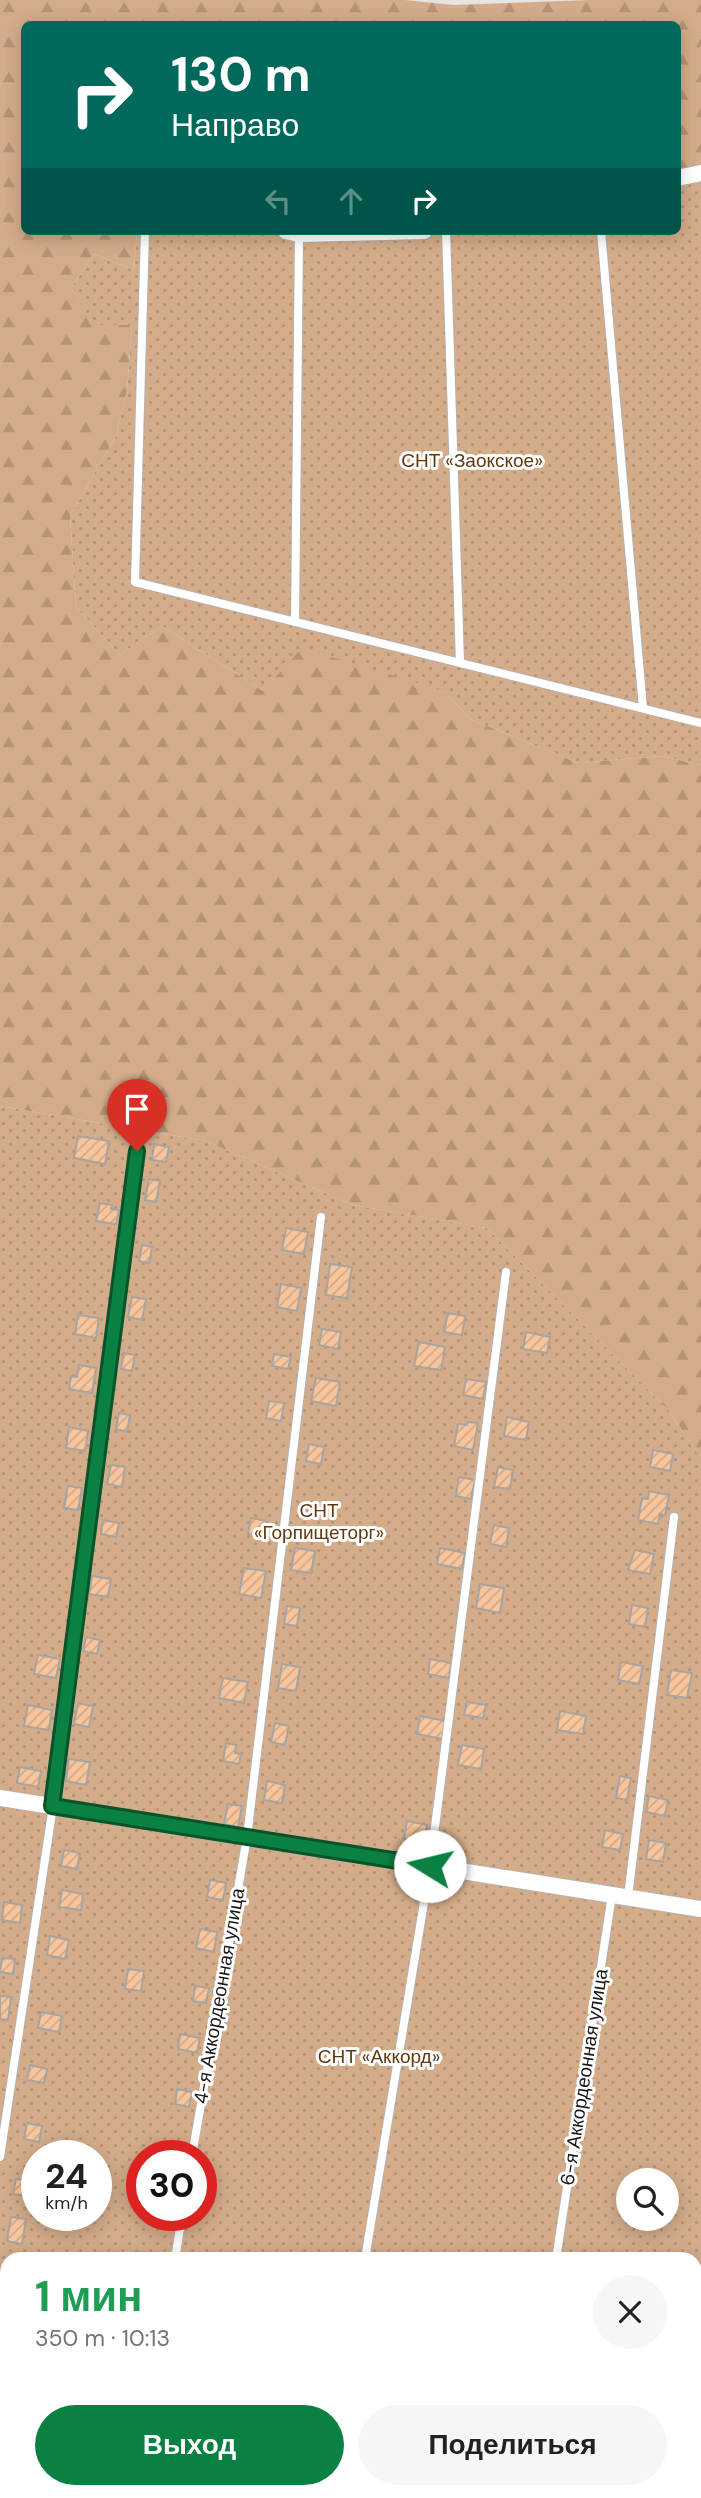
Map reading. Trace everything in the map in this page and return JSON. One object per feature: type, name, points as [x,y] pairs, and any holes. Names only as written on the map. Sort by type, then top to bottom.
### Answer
[{"type":"street","points":[[681,177],[701,173]]},
{"type":"street","points":[[0,1798],[701,1909]]},
{"type":"lane","points":[[145,235],[135,582],[701,723]]},
{"type":"lane","points":[[293,235],[295,622]]},
{"type":"lane","points":[[446,235],[460,663]]},
{"type":"lane","points":[[601,235],[643,708]]},
{"type":"lane","points":[[0,2157],[52,1806],[137,1151]]},
{"type":"lane","name":"4-я Аккордеонная улица","points":[[195,2140],[247,1837],[321,1217]]},
{"type":"lane","points":[[366,2252],[430,1866],[506,1272]]},
{"type":"lane","name":"6-я Аккордеонная улица","points":[[557,2252],[620,1896],[674,1517]]},
{"type":"lane","points":[[176,2252],[180,2231]]},
{"type":"green space","points":[[0,0],[405,0],[454,5],[590,0],[701,0],[701,169],[681,172],[681,21],[21,21],[21,235],[137,235],[134,270],[94,254],[71,288],[94,325],[132,325],[127,390],[116,436],[70,515],[76,607],[120,655],[162,626],[263,691],[302,648],[444,691],[470,719],[578,763],[662,756],[701,765],[701,1458],[669,1411],[487,1228],[353,1205],[206,1141],[0,1106]]},
{"type":"green space","name":"СНТ «Заокское»","points":[[701,169],[701,765],[662,756],[578,763],[470,719],[444,691],[263,691],[162,626],[120,655],[76,607],[70,515],[116,436],[127,390],[132,325],[94,326],[71,288],[94,254],[134,270],[137,235],[681,235],[681,172]]},
{"type":"green space","name":"СНТ «Горпищеторг»","points":[[0,1106],[206,1141],[353,1205],[487,1228],[669,1411],[701,1458],[701,2252],[0,2252]]},
{"type":"building","points":[[78,1136],[109,1141],[105,1164],[74,1158]]},
{"type":"building","points":[[154,1144],[169,1147],[166,1162],[152,1160]]},
{"type":"building","points":[[149,1179],[160,1181],[156,1202],[145,1200]]},
{"type":"building","points":[[100,1203],[112,1205],[111,1209],[119,1210],[116,1224],[96,1221]]},
{"type":"building","points":[[286,1228],[308,1232],[304,1254],[282,1250]]},
{"type":"building","points":[[142,1245],[152,1247],[149,1263],[139,1261]]},
{"type":"building","points":[[330,1264],[352,1267],[347,1298],[326,1295]]},
{"type":"building","points":[[281,1284],[301,1288],[297,1311],[277,1307]]},
{"type":"building","points":[[132,1297],[146,1299],[142,1320],[128,1317]]},
{"type":"building","points":[[448,1313],[465,1316],[462,1335],[444,1332]]},
{"type":"building","points":[[78,1315],[99,1318],[96,1338],[75,1334]]},
{"type":"building","points":[[322,1329],[341,1332],[338,1349],[319,1345]]},
{"type":"building","points":[[526,1332],[550,1337],[547,1353],[523,1349]]},
{"type":"building","points":[[419,1342],[445,1347],[441,1370],[414,1366]]},
{"type":"building","points":[[124,1353],[135,1355],[132,1371],[121,1369]]},
{"type":"building","points":[[274,1354],[291,1357],[288,1369],[272,1366]]},
{"type":"building","points":[[79,1365],[96,1368],[92,1393],[69,1389],[71,1376],[77,1377]]},
{"type":"building","points":[[316,1378],[340,1382],[336,1406],[311,1401]]},
{"type":"building","points":[[466,1379],[486,1382],[483,1399],[463,1395]]},
{"type":"building","points":[[269,1401],[284,1403],[281,1421],[266,1418]]},
{"type":"building","points":[[119,1413],[130,1415],[127,1432],[116,1429]]},
{"type":"building","points":[[507,1417],[529,1422],[526,1440],[504,1436]]},
{"type":"building","points":[[468,1422],[478,1423],[473,1450],[454,1446],[458,1424],[467,1425]]},
{"type":"building","points":[[69,1427],[88,1431],[85,1451],[66,1448]]},
{"type":"building","points":[[309,1444],[324,1447],[321,1464],[306,1461]]},
{"type":"building","points":[[653,1450],[673,1454],[670,1471],[650,1467]]},
{"type":"building","points":[[111,1465],[125,1467],[122,1487],[107,1484]]},
{"type":"building","points":[[498,1467],[513,1470],[510,1489],[494,1487]]},
{"type":"building","points":[[459,1477],[475,1480],[471,1499],[456,1496]]},
{"type":"building","points":[[68,1486],[82,1488],[78,1510],[64,1508]]},
{"type":"building","points":[[649,1491],[669,1495],[665,1515],[660,1514],[658,1524],[638,1520],[642,1498],[648,1499]]},
{"type":"building","points":[[251,1518],[267,1521],[264,1537],[248,1534]]},
{"type":"building","points":[[103,1520],[119,1523],[116,1537],[101,1534]]},
{"type":"building","points":[[494,1525],[509,1528],[506,1547],[490,1544]]},
{"type":"building","points":[[295,1548],[315,1551],[311,1573],[291,1570]]},
{"type":"building","points":[[440,1548],[465,1553],[462,1569],[437,1564]]},
{"type":"building","points":[[635,1550],[654,1554],[650,1574],[628,1570]]},
{"type":"building","points":[[244,1568],[266,1571],[261,1598],[239,1594]]},
{"type":"building","points":[[92,1576],[111,1579],[108,1597],[89,1594]]},
{"type":"building","points":[[480,1584],[504,1588],[500,1613],[476,1608]]},
{"type":"building","points":[[632,1605],[648,1608],[645,1627],[629,1624]]},
{"type":"building","points":[[287,1606],[300,1608],[297,1626],[284,1624]]},
{"type":"building","points":[[86,1637],[100,1640],[97,1654],[83,1651]]},
{"type":"building","points":[[38,1655],[60,1659],[56,1678],[34,1674]]},
{"type":"building","points":[[430,1659],[451,1663],[449,1678],[428,1674]]},
{"type":"building","points":[[621,1662],[643,1666],[639,1684],[618,1680]]},
{"type":"building","points":[[282,1664],[300,1667],[296,1691],[278,1688]]},
{"type":"building","points":[[671,1670],[692,1673],[687,1698],[667,1695]]},
{"type":"building","points":[[223,1678],[248,1682],[244,1703],[219,1698]]},
{"type":"building","points":[[467,1702],[486,1705],[483,1718],[464,1715]]},
{"type":"building","points":[[78,1703],[93,1706],[89,1727],[74,1724]]},
{"type":"building","points":[[28,1705],[52,1710],[49,1730],[24,1726]]},
{"type":"building","points":[[560,1711],[586,1716],[583,1734],[557,1730]]},
{"type":"building","points":[[420,1716],[446,1721],[443,1739],[417,1734]]},
{"type":"building","points":[[275,1723],[289,1726],[285,1745],[271,1742]]},
{"type":"building","points":[[226,1743],[236,1745],[235,1753],[241,1754],[239,1764],[223,1761]]},
{"type":"building","points":[[462,1745],[484,1749],[481,1769],[458,1765]]},
{"type":"building","points":[[69,1759],[90,1762],[86,1785],[66,1781]]},
{"type":"building","points":[[20,1767],[41,1771],[38,1787],[17,1783]]},
{"type":"building","points":[[620,1776],[631,1778],[627,1800],[616,1798]]},
{"type":"building","points":[[267,1781],[285,1785],[282,1803],[264,1800]]},
{"type":"building","points":[[649,1796],[668,1800],[665,1816],[646,1812]]},
{"type":"building","points":[[228,1804],[242,1806],[238,1827],[224,1824]]},
{"type":"building","points":[[407,1821],[427,1825],[424,1843],[404,1839]]},
{"type":"building","points":[[605,1830],[623,1834],[620,1850],[602,1847]]},
{"type":"building","points":[[649,1840],[666,1843],[663,1862],[646,1859]]},
{"type":"building","points":[[64,1850],[80,1853],[77,1869],[61,1866]]},
{"type":"building","points":[[210,1880],[226,1883],[223,1900],[207,1897]]},
{"type":"building","points":[[62,1890],[83,1894],[81,1910],[59,1907]]},
{"type":"building","points":[[4,1902],[22,1905],[20,1923],[2,1920]]},
{"type":"building","points":[[200,1929],[217,1932],[214,1952],[196,1948]]},
{"type":"building","points":[[50,1936],[69,1940],[65,1959],[47,1955]]},
{"type":"building","points":[[2,1958],[15,1959],[13,1974],[0,1972]]},
{"type":"building","points":[[128,1969],[144,1971],[141,1991],[125,1989]]},
{"type":"building","points":[[195,1986],[209,1988],[206,2003],[193,2001]]},
{"type":"building","points":[[0,1996],[11,1997],[8,2020],[0,2019]]},
{"type":"building","points":[[41,2012],[62,2016],[59,2032],[38,2028]]},
{"type":"building","points":[[180,2034],[200,2038],[197,2053],[178,2049]]},
{"type":"building","points":[[30,2065],[47,2069],[44,2083],[27,2080]]},
{"type":"building","points":[[177,2089],[192,2092],[189,2107],[175,2104]]},
{"type":"building","points":[[27,2123],[42,2126],[39,2140],[24,2139]]},
{"type":"building","points":[[16,2179],[21,2180],[21,2195],[13,2194]]},
{"type":"building","points":[[11,2217],[21,2218],[21,2231],[24,2231],[22,2244],[7,2241]]},
{"type":"route","points":[[137,1151],[52,1806],[430,1866]]},
{"type":"park label","name":"СНТ «Аккорд»","points":[[379,2056]]}]
